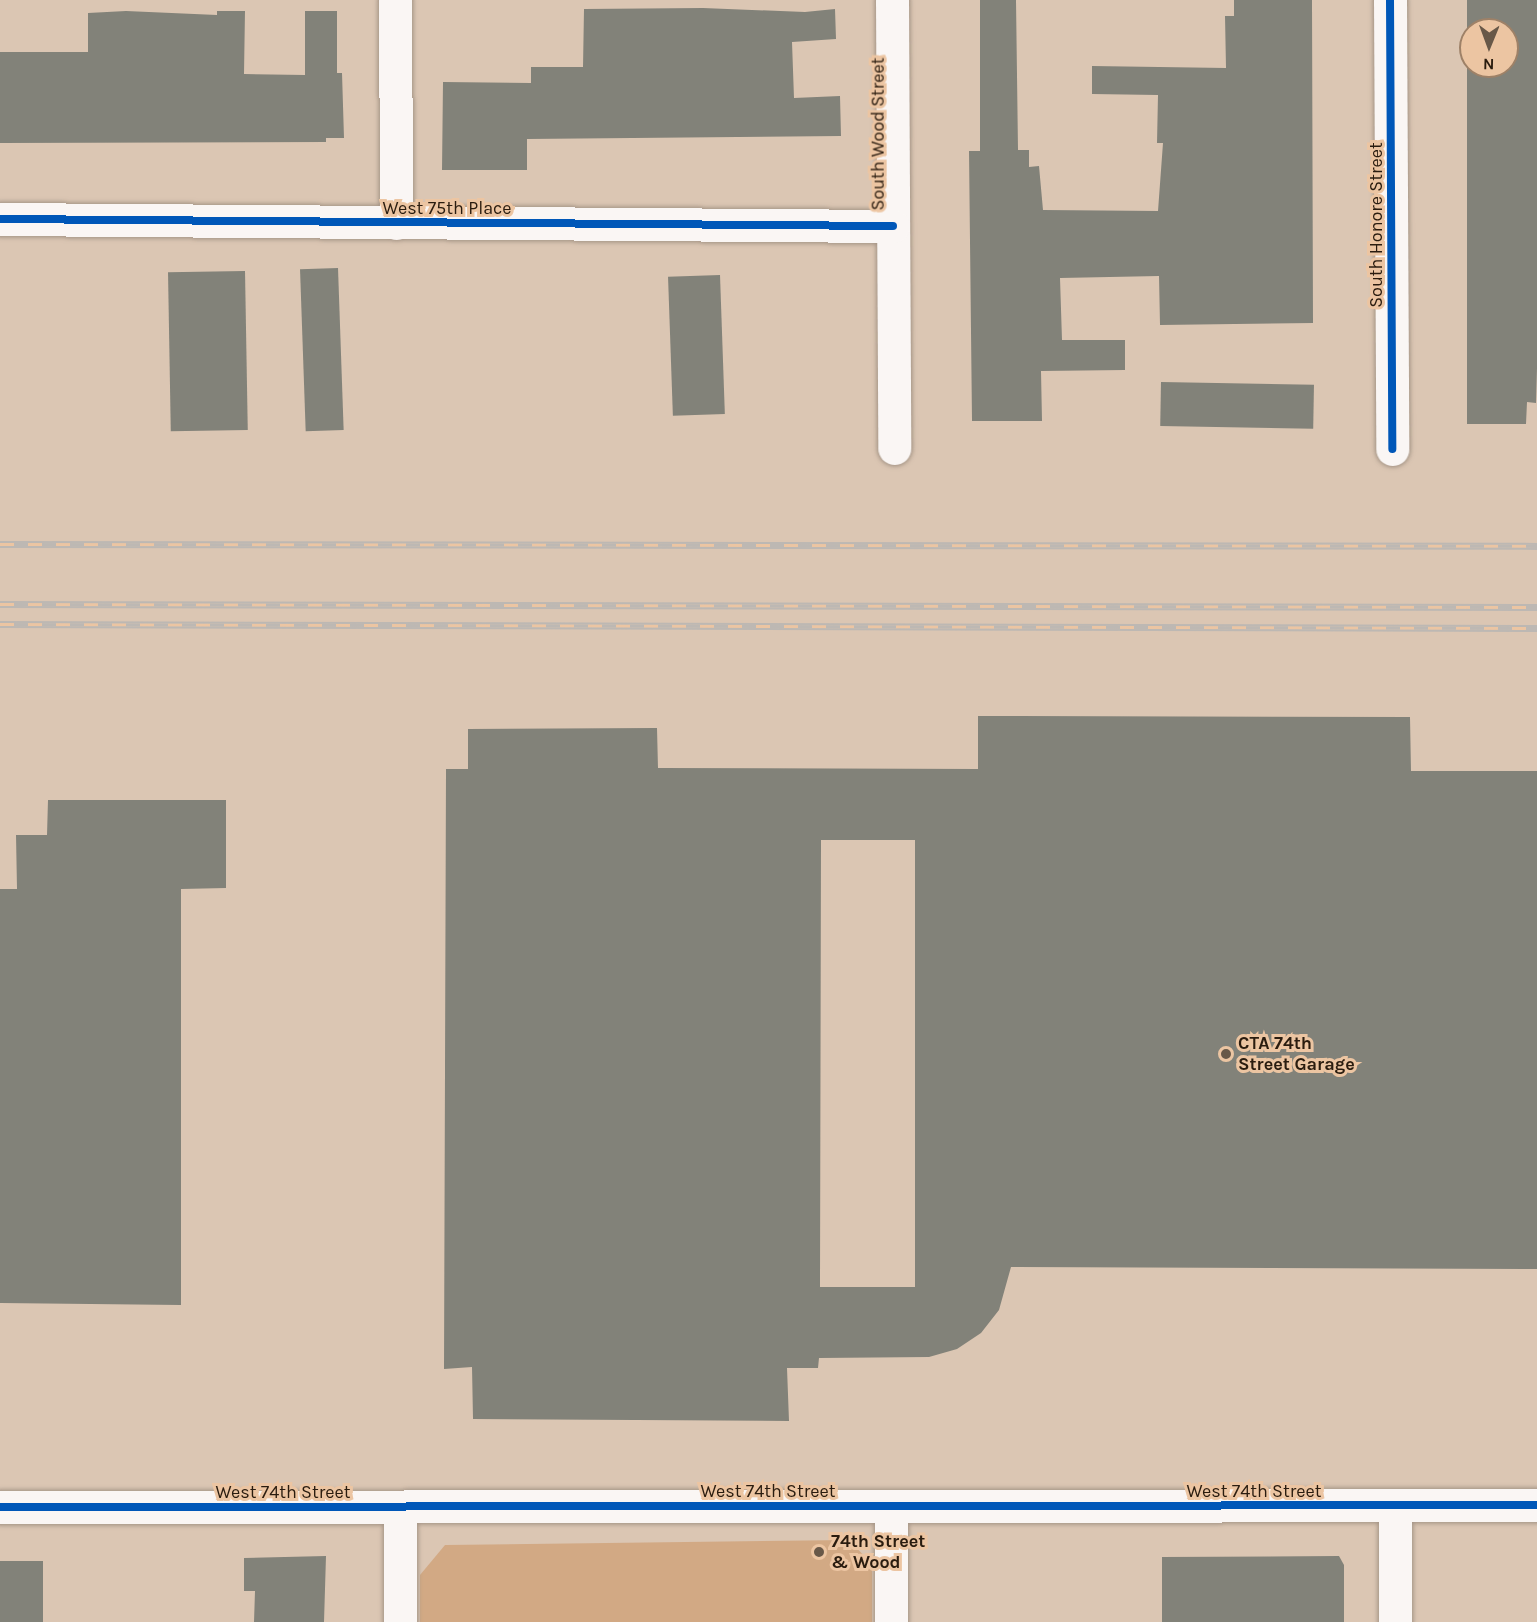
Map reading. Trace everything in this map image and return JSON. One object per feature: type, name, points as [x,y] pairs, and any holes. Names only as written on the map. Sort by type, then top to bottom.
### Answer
[{"type":"street","points":[[395,0],[396,223]]},
{"type":"street","name":"South Wood Street","points":[[892,0],[894,448]]},
{"type":"street","name":"South Honore Street","points":[[1390,0],[1392,450]]},
{"type":"street","name":"West 75th Place","points":[[0,219],[893,226]]},
{"type":"street","name":"West 74th Street","points":[[0,1507],[1537,1505]]},
{"type":"street","points":[[891,1506],[891,1622]]},
{"type":"street","points":[[1395,1506],[1395,1622]]},
{"type":"street","points":[[400,1507],[400,1622]]},
{"type":"shaded area","points":[[849,1540],[872,1564],[872,1622],[420,1622],[420,1575],[445,1545]]},
{"type":"building","points":[[980,0],[1016,0],[1018,150],[1029,150],[1029,167],[1039,166],[1043,210],[1158,211],[1163,143],[1157,143],[1158,95],[1092,94],[1092,66],[1226,68],[1225,16],[1234,16],[1234,0],[1312,0],[1313,323],[1160,325],[1159,276],[1060,278],[1062,340],[1125,340],[1125,370],[1041,371],[1042,421],[972,421],[969,151],[980,151]]},
{"type":"building","points":[[1467,0],[1537,0],[1537,368],[1536,403],[1527,402],[1526,424],[1467,424],[1467,78],[1519,78],[1519,18],[1467,18]]},
{"type":"building","points":[[703,8],[805,12],[835,9],[836,39],[792,42],[794,98],[840,96],[841,136],[527,139],[527,170],[442,170],[443,82],[531,83],[531,67],[583,67],[584,9]]},
{"type":"building","points":[[126,11],[217,15],[217,11],[245,11],[244,74],[305,75],[305,11],[337,11],[337,73],[342,73],[344,138],[326,138],[326,142],[0,143],[0,52],[88,52],[88,13]]},
{"type":"building","points":[[338,268],[344,430],[306,431],[300,269]]},
{"type":"building","points":[[245,271],[248,430],[171,431],[168,272]]},
{"type":"building","points":[[720,275],[725,414],[673,416],[668,277]]},
{"type":"building","points":[[1161,382],[1314,385],[1313,429],[1160,426]]},
{"type":"building","name":"CTA 74th Street Garage","points":[[978,716],[1410,717],[1411,771],[1537,771],[1537,1269],[1011,1267],[999,1310],[981,1333],[957,1349],[929,1357],[819,1358],[818,1368],[787,1368],[789,1421],[473,1419],[472,1367],[444,1369],[446,769],[468,769],[468,729],[657,728],[658,768],[978,769]],"holes":[[[821,840],[915,840],[915,1287],[820,1287]]]},
{"type":"building","points":[[48,800],[226,800],[226,888],[181,889],[181,1305],[0,1303],[0,889],[17,889],[16,835],[47,835]]},
{"type":"building","points":[[326,1556],[324,1622],[254,1622],[255,1591],[244,1591],[244,1558]]},
{"type":"building","points":[[1339,1556],[1344,1565],[1344,1622],[1162,1622],[1162,1557]]},
{"type":"building","points":[[0,1561],[43,1561],[43,1622],[0,1622]]},
{"type":"railway","points":[[0,544],[1537,546]]},
{"type":"railway","points":[[0,604],[1537,607]]},
{"type":"railway","points":[[0,624],[1537,628]]},
{"type":"cycle path","points":[[1390,0],[1392,449]]},
{"type":"cycle path","points":[[0,219],[893,226]]},
{"type":"cycle path","points":[[0,1507],[1537,1505]]},
{"type":"place","name":"CTA 74th Street Garage","points":[[1226,1054]]},
{"type":"place","name":"74th Street & Wood","points":[[819,1552]]}]
